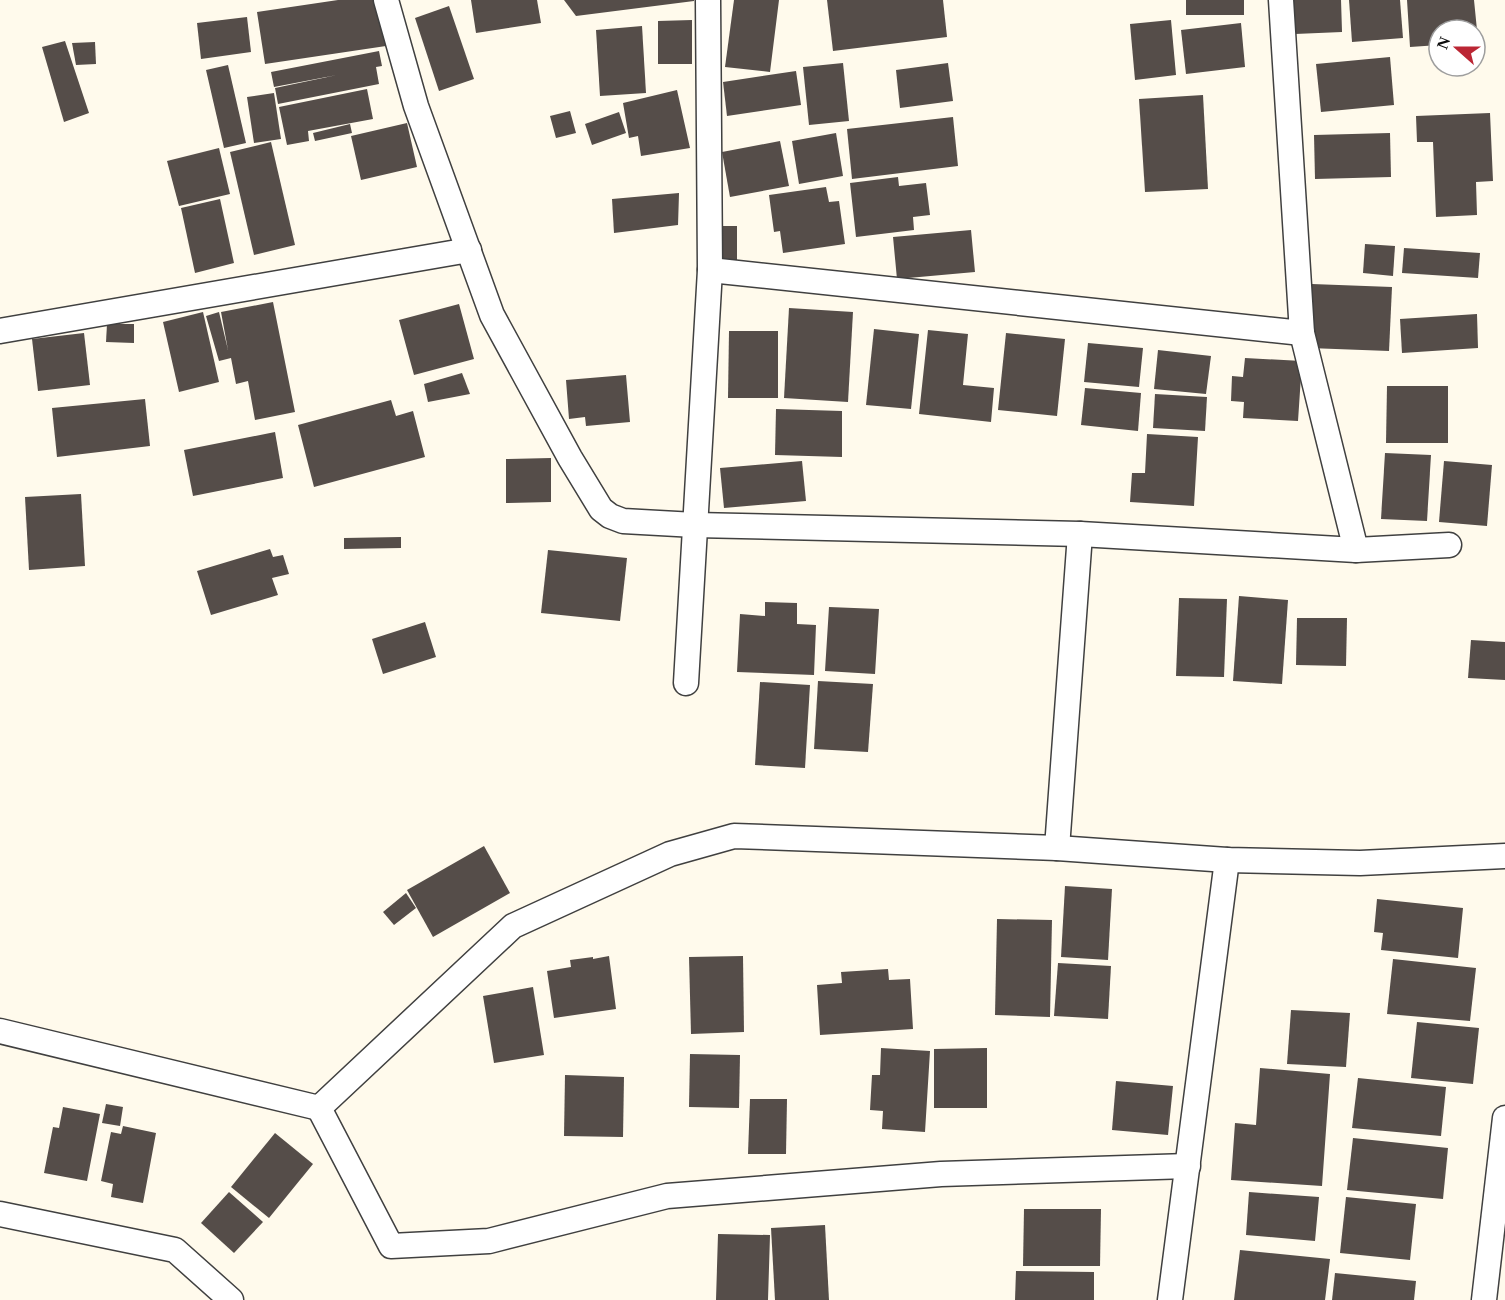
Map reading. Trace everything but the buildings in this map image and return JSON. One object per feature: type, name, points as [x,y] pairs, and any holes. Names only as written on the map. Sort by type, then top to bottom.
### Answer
[{"type":"street","points":[[386,0],[416,106],[492,315],[570,458],[601,509],[610,516],[623,521],[695,525],[1080,534],[1356,550],[1449,546]]},
{"type":"street","points":[[687,683],[710,270],[708,0]]},
{"type":"street","points":[[1281,0],[1302,333],[1356,550]]},
{"type":"street","points":[[0,331],[469,250]]},
{"type":"street","points":[[710,270],[1302,333]]},
{"type":"street","points":[[1057,848],[1080,534]]},
{"type":"street","points":[[319,1108],[513,926],[670,854],[734,836],[1057,848],[1227,860],[1360,863],[1505,856]]},
{"type":"street","points":[[1170,1300],[1227,860]]},
{"type":"street","points":[[0,1031],[319,1108],[391,1246],[489,1241],[667,1196],[941,1174],[1188,1166]]},
{"type":"street","points":[[1484,1300],[1505,1118]]},
{"type":"street","points":[[0,1214],[175,1250],[231,1300]]}]
